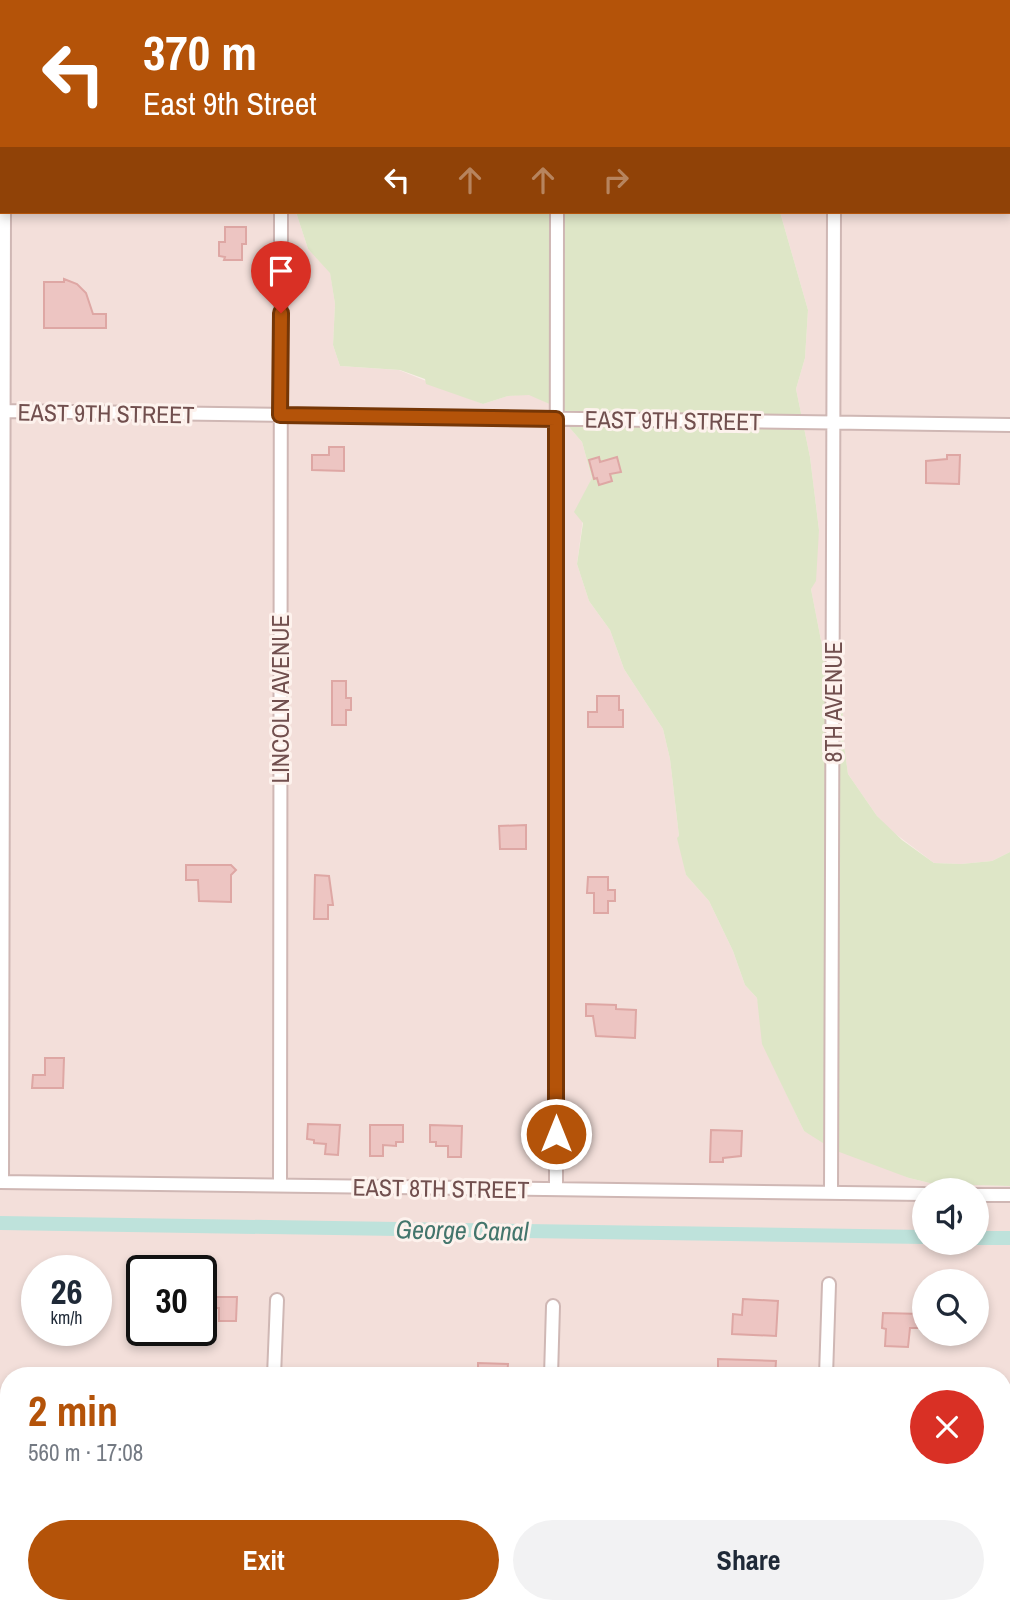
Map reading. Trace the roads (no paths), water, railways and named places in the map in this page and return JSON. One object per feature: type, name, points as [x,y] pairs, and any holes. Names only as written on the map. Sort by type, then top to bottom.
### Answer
[{"type":"street","points":[[1,1182],[4,214]]},
{"type":"street","name":"LINCOLN AVENUE","points":[[279,1185],[281,214]]},
{"type":"street","points":[[556,1189],[557,214]]},
{"type":"street","name":"8TH AVENUE","points":[[831,1193],[834,214]]},
{"type":"street","name":"EAST 9TH STREET","points":[[2,411],[1010,425]]},
{"type":"street","name":"EAST 8TH STREET","points":[[1,1182],[912,1194]]},
{"type":"street","points":[[989,1195],[1010,1195]]},
{"type":"street","points":[[826,1367],[829,1284]]},
{"type":"street","points":[[274,1367],[276,1300]]},
{"type":"street","points":[[551,1367],[553,1306]]},
{"type":"waterway","name":"George Canal","points":[[0,1223],[912,1237]]},
{"type":"waterway","name":"George Canal","points":[[989,1238],[1010,1238]]}]
